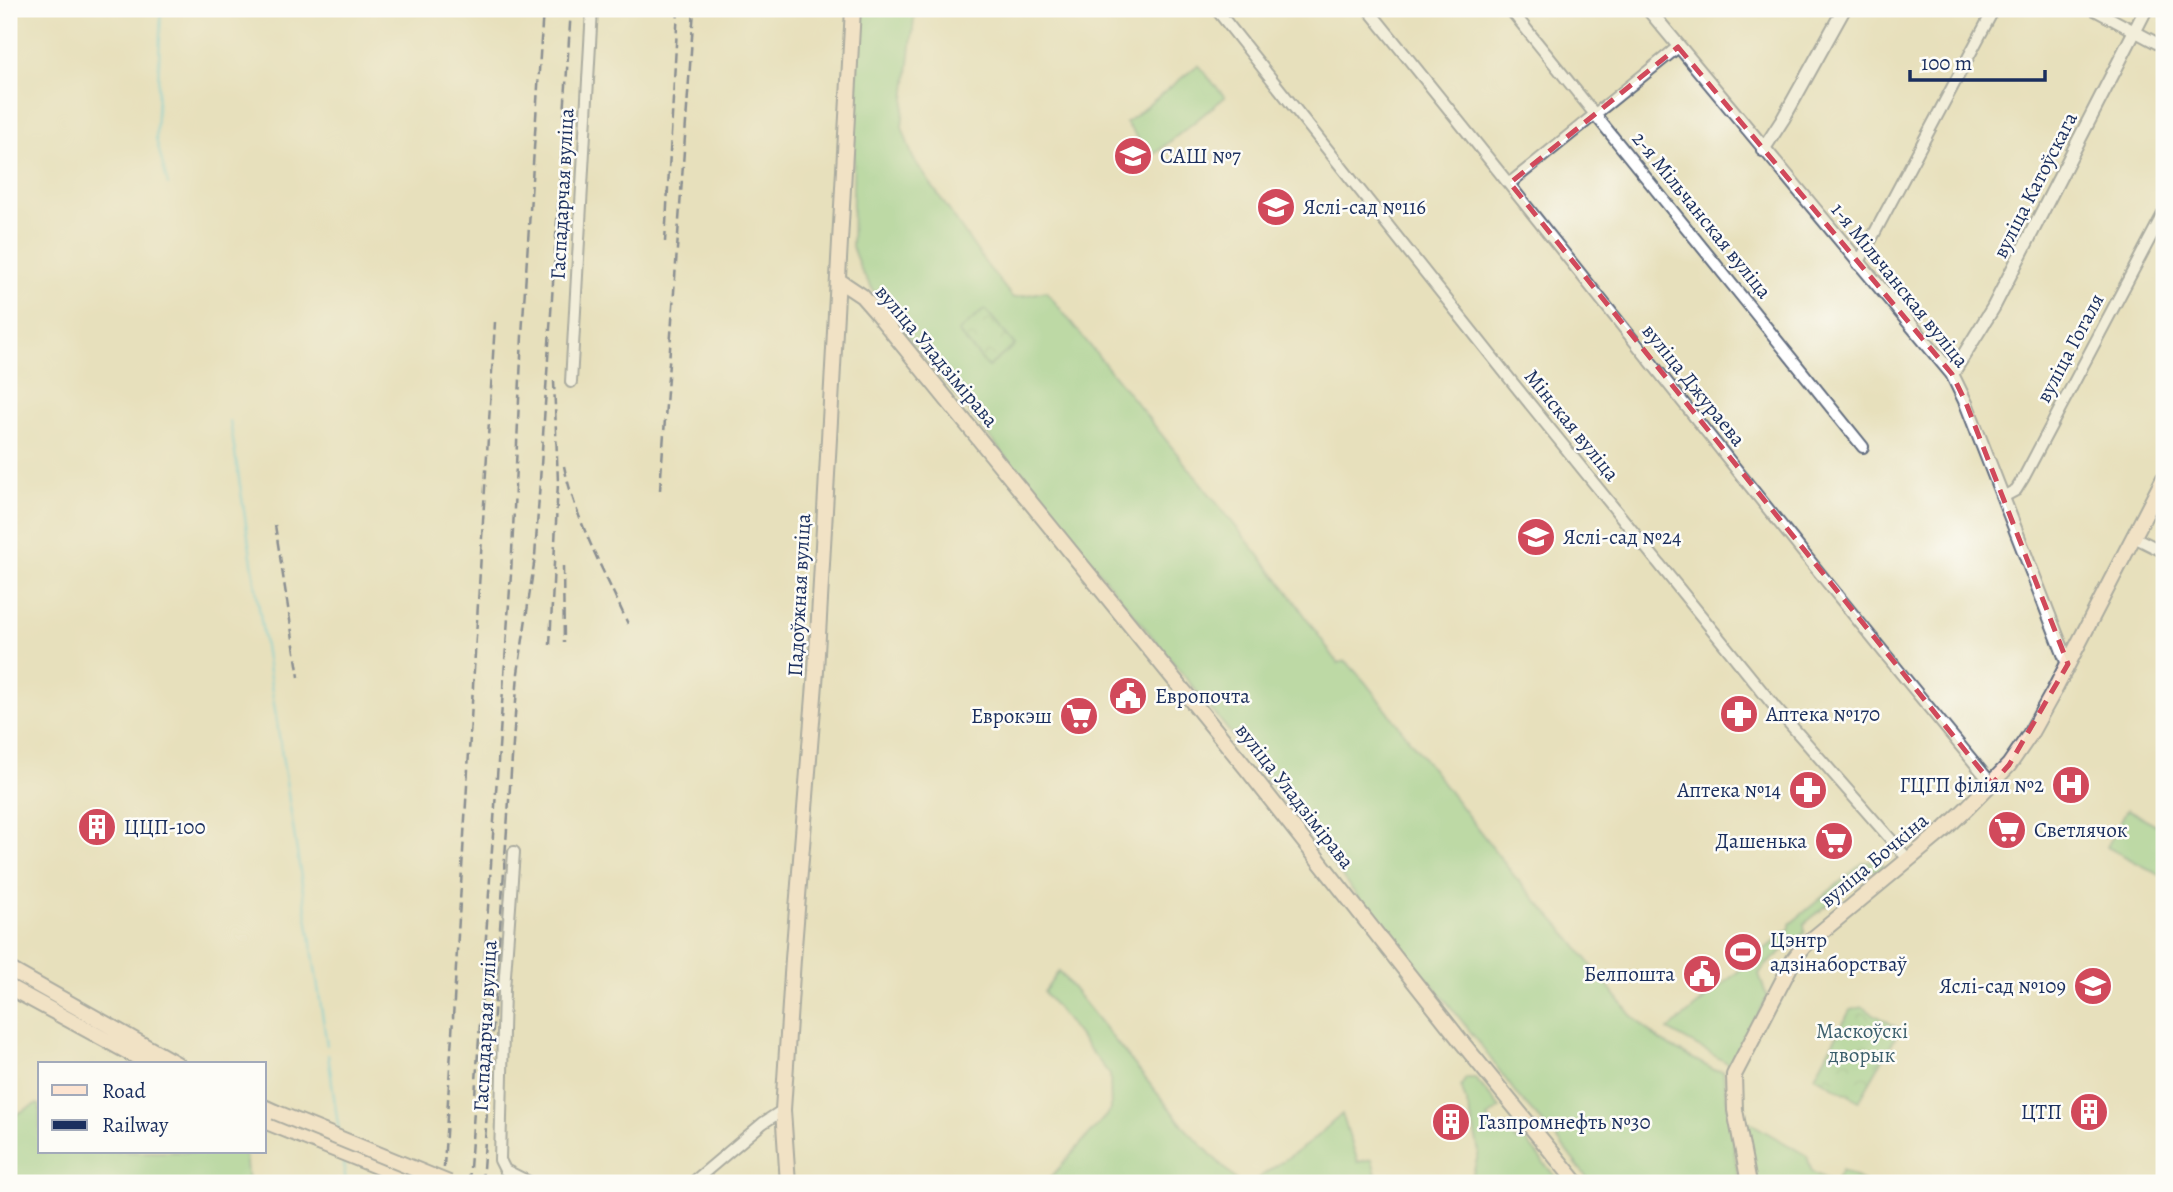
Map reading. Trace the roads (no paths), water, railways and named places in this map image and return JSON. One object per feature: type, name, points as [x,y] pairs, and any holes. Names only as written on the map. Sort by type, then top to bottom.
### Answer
[{"type":"main road","name":"Падоўжная вуліца","points":[[788,1183],[783,1110],[816,671],[853,9]]},
{"type":"main road","name":"вуліца Уладзімірава","points":[[838,280],[862,296],[876,312],[1247,769],[1460,1040],[1577,1183]]},
{"type":"main road","name":"вуліца Бочкіна","points":[[1749,1183],[1733,1098],[1733,1081],[1797,954],[1945,829],[2009,765],[2029,736],[2068,664],[2164,478]]},
{"type":"main road","points":[[9,969],[144,1056]]},
{"type":"main road","points":[[9,987],[144,1056],[169,1062]]},
{"type":"main road","points":[[268,1116],[418,1183]]},
{"type":"main road","points":[[268,1116],[449,1183]]},
{"type":"street","name":"Гаспадарчая вуліца","points":[[571,382],[592,9]]},
{"type":"street","name":"Мінская вуліца","points":[[1216,9],[1774,706],[1908,859]]},
{"type":"street","name":"вуліца Джураева","points":[[1368,9],[1510,183],[1848,611],[1992,784]]},
{"type":"street","name":"2-я Мільчанская вуліца","points":[[1510,9],[1863,447]]},
{"type":"street","name":"1-я Мільчанская вуліца","points":[[1648,9],[1952,374],[1966,402],[2068,664]]},
{"type":"street","points":[[1763,150],[1844,9]]},
{"type":"street","points":[[1858,264],[1994,9]]},
{"type":"street","points":[[2093,9],[2164,47]]},
{"type":"street","name":"вуліца Катоўскага","points":[[1952,374],[1993,308],[2146,9]]},
{"type":"street","points":[[1510,183],[1678,47]]},
{"type":"street","name":"вуліца Гогаля","points":[[2003,497],[2016,490],[2024,477],[2164,212]]},
{"type":"street","points":[[2134,537],[2164,552]]},
{"type":"street","name":"Гаспадарчая вуліца","points":[[513,852],[504,989],[500,1160],[505,1170],[531,1183]]},
{"type":"street","points":[[692,1183],[763,1123],[783,1110]]},
{"type":"waterway","points":[[161,9],[156,139],[168,185]]},
{"type":"waterway","points":[[230,421],[327,1045]]},
{"type":"waterway","points":[[328,1055],[339,1132]]},
{"type":"waterway","points":[[343,1159],[346,1183]]},
{"type":"railway","points":[[469,1183],[511,574],[522,335],[543,9]]},
{"type":"railway","points":[[482,1183],[518,673],[535,557],[571,9]]},
{"type":"railway","points":[[665,242],[678,9]]},
{"type":"railway","points":[[660,490],[694,9]]},
{"type":"railway","points":[[443,1183],[495,322]]},
{"type":"railway","points":[[550,645],[558,482],[554,381]]},
{"type":"railway","points":[[564,466],[583,527],[628,624]]},
{"type":"railway","points":[[275,525],[299,677]]},
{"type":"railway","points":[[563,566],[564,643]]},
{"type":"place","name":"САШ №7","points":[[1133,156]]},
{"type":"place","name":"Яслі-сад №116","points":[[1276,207]]},
{"type":"place","name":"Яслі-сад №24","points":[[1536,537]]},
{"type":"place","name":"Европочта","points":[[1128,696]]},
{"type":"place","name":"Аптека №170","points":[[1739,714]]},
{"type":"place","name":"Еврокэш","points":[[1079,716]]},
{"type":"place","name":"ГЦГП філіял №2","points":[[2071,785]]},
{"type":"place","name":"Аптека №14","points":[[1808,790]]},
{"type":"place","name":"ЦЦП-100","points":[[97,827]]},
{"type":"place","name":"Светлячок","points":[[2007,830]]},
{"type":"place","name":"Дашенька","points":[[1834,841]]},
{"type":"place","name":"Цэнтр адзінаборстваў","points":[[1743,952]]},
{"type":"place","name":"Белпошта","points":[[1702,974]]},
{"type":"place","name":"Яслі-сад №109","points":[[2093,986]]},
{"type":"place","name":"ЦТП","points":[[2089,1112]]},
{"type":"place","name":"Газпромнефть №30","points":[[1451,1122]]},
{"type":"park label","name":"Маскоўскі дворык","points":[[1862,1043]]}]
